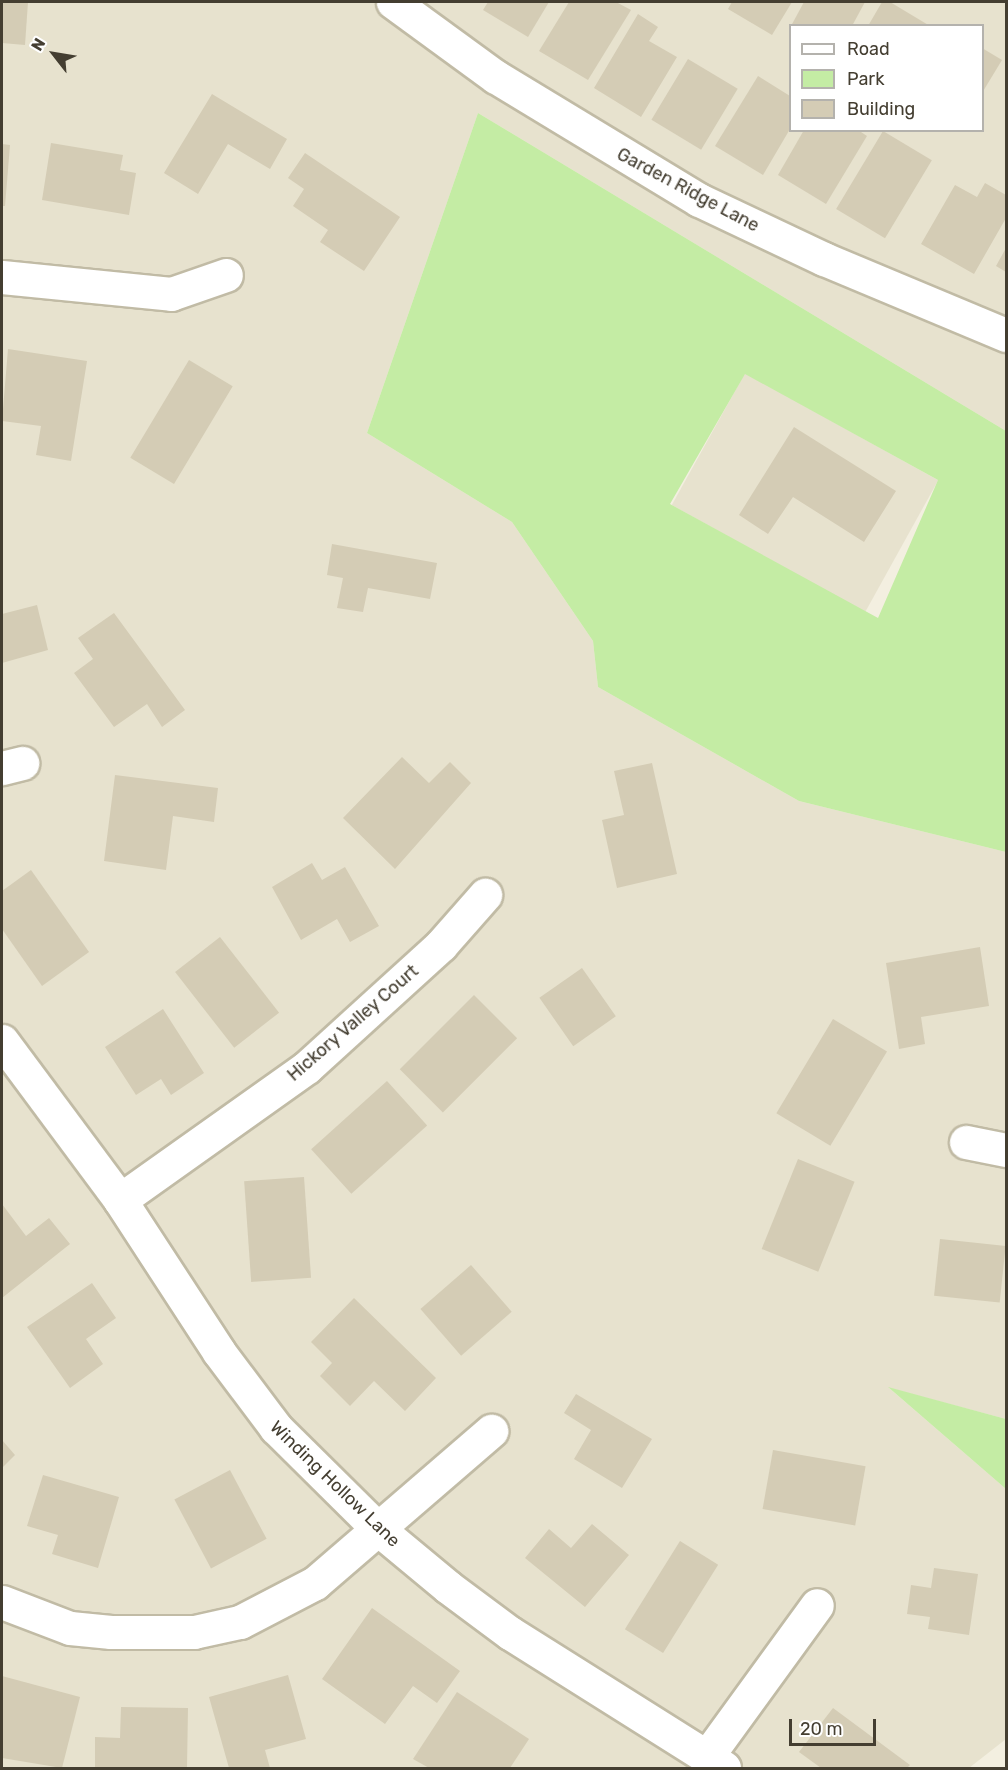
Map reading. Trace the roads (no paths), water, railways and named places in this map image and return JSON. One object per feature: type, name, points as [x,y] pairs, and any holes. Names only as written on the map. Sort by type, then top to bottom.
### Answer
[{"type":"street","name":"Garden Ridge Lane","points":[[393,2],[496,77],[699,200],[824,259],[1006,335]]},
{"type":"street","points":[[2,277],[171,294],[226,275]]},
{"type":"street","name":"Hickory Valley Court","points":[[120,1200],[307,1067],[441,945],[485,894]]},
{"type":"street","name":"Winding Hollow Lane","points":[[2,1041],[120,1200],[219,1352],[276,1428],[377,1528],[510,1633],[716,1762]]},
{"type":"street","points":[[966,1142],[1006,1150]]},
{"type":"street","points":[[2,1602],[70,1628],[194,1632],[240,1622],[284,1603],[315,1583],[491,1431]]},
{"type":"street","points":[[716,1762],[817,1605]]}]
